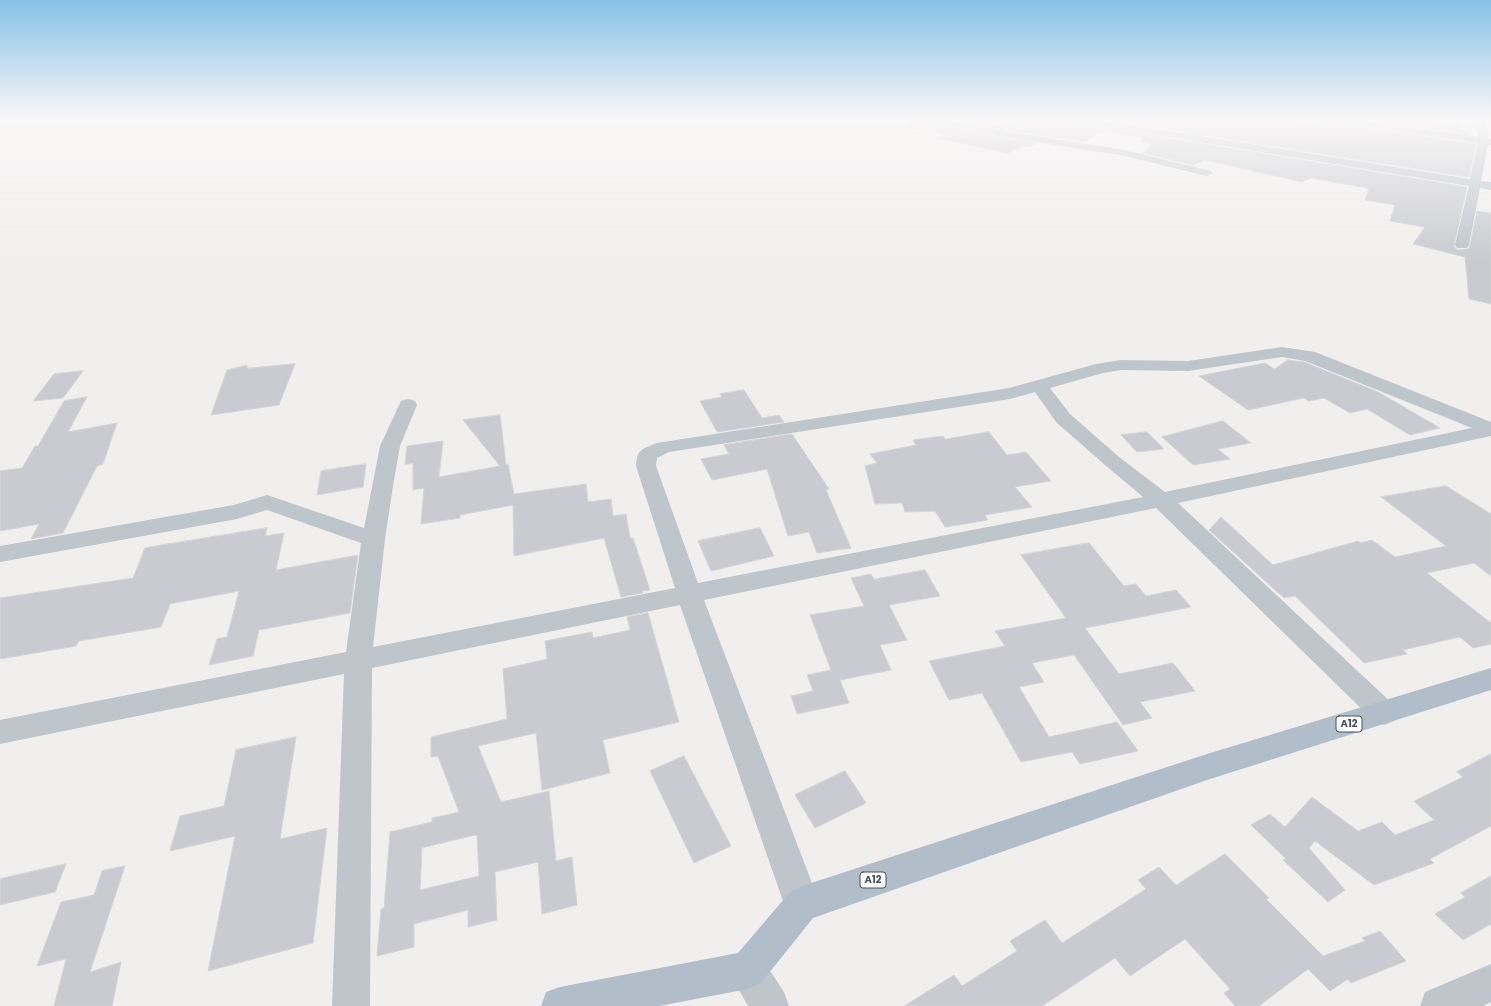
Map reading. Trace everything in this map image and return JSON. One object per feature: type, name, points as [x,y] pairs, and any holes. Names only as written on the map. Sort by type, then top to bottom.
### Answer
[{"type":"main road","name":"A12","points":[[802,904],[1207,767],[1491,679]]},
{"type":"main road","points":[[560,1006],[748,970],[802,904]]},
{"type":"street","points":[[1180,166],[1207,173]]},
{"type":"street","points":[[1369,166],[1491,186]]},
{"type":"street","points":[[1462,246],[1475,183],[1480,166]]},
{"type":"street","points":[[802,904],[689,594],[646,466],[647,455],[664,447],[1010,393],[1090,370],[1121,365],[1188,366],[1282,352],[1293,352],[1309,356],[1491,430]]},
{"type":"street","points":[[1039,385],[1063,418],[1112,461],[1161,500],[1384,713]]},
{"type":"street","points":[[350,1006],[358,661],[373,539],[390,446],[408,405]]},
{"type":"street","points":[[0,732],[1161,500],[1491,430]]},
{"type":"street","points":[[0,554],[237,512],[267,502],[373,539]]},
{"type":"street","points":[[748,970],[770,1006]]},
{"type":"street","points":[[1439,1006],[1491,983]]},
{"type":"building","points":[[1231,166],[1339,166],[1467,187],[1454,246],[1457,250],[1468,249],[1477,211],[1491,213],[1491,304],[1469,299],[1465,257],[1413,244],[1425,227],[1390,221],[1395,205],[1365,200],[1369,189],[1367,188],[1311,178],[1302,182]]},
{"type":"building","points":[[1399,166],[1471,166],[1469,177]]},
{"type":"building","points":[[1288,360],[1304,362],[1378,392],[1440,428],[1410,435],[1367,409],[1350,413],[1324,398],[1309,401],[1304,398],[1248,410],[1199,376],[1265,363],[1274,369]]},
{"type":"building","points":[[295,364],[279,405],[211,415],[227,370],[247,365],[247,368]]},
{"type":"building","points":[[83,371],[63,398],[33,401],[54,374]]},
{"type":"building","points":[[744,390],[762,418],[779,415],[784,422],[717,432],[700,401],[722,397],[720,394]]},
{"type":"building","points":[[87,397],[68,432],[117,423],[103,464],[97,466],[63,533],[31,539],[39,524],[0,531],[0,471],[22,468],[35,446],[38,446],[64,401]]},
{"type":"building","points":[[500,415],[506,465],[508,464],[514,494],[586,484],[588,502],[611,499],[613,516],[626,514],[630,538],[633,538],[650,590],[642,591],[643,593],[621,597],[604,538],[514,556],[513,505],[460,515],[460,518],[421,524],[424,488],[413,490],[413,463],[405,465],[407,446],[443,441],[439,477],[500,466],[463,420]]},
{"type":"building","points":[[1223,421],[1251,443],[1218,449],[1230,459],[1193,465],[1162,437]]},
{"type":"building","points":[[989,432],[1007,455],[1026,452],[1051,481],[1015,487],[1032,507],[985,515],[988,520],[945,527],[935,511],[905,512],[902,503],[875,504],[865,466],[877,463],[870,454],[916,445],[913,440],[943,436],[945,439]]},
{"type":"building","points":[[1147,432],[1164,449],[1137,452],[1121,435]]},
{"type":"building","points":[[792,434],[829,489],[826,490],[851,548],[817,553],[809,532],[788,536],[767,469],[712,480],[701,459],[729,454],[724,445]]},
{"type":"building","points":[[366,464],[363,487],[317,495],[321,471]]},
{"type":"building","points":[[1446,486],[1491,514],[1491,576],[1474,563],[1427,573],[1491,623],[1491,644],[1473,648],[1460,637],[1403,650],[1407,654],[1364,663],[1295,596],[1284,598],[1209,530],[1221,517],[1273,565],[1358,541],[1361,543],[1372,540],[1395,557],[1446,546],[1381,497]]},
{"type":"building","points":[[267,528],[265,536],[284,533],[276,570],[358,555],[350,613],[259,630],[253,656],[209,665],[217,639],[227,637],[239,591],[170,604],[161,627],[79,641],[76,646],[0,659],[0,598],[133,578],[145,548]]},
{"type":"building","points":[[760,528],[774,556],[711,571],[698,541]]},
{"type":"building","points":[[1089,543],[1124,586],[1136,584],[1146,596],[1176,590],[1191,607],[1085,628],[1119,674],[1173,663],[1195,691],[1140,702],[1152,718],[1123,725],[1074,655],[1032,663],[1044,682],[1019,687],[1049,737],[1117,722],[1138,751],[1080,764],[1072,752],[1021,762],[982,693],[949,700],[929,661],[1005,646],[995,631],[1066,618],[1021,555]]},
{"type":"building","points":[[925,570],[940,596],[889,605],[907,640],[880,645],[891,670],[840,680],[849,703],[797,714],[791,696],[813,691],[807,675],[831,670],[810,615],[864,606],[851,578],[871,574],[874,579]]},
{"type":"building","points":[[648,613],[679,722],[603,740],[610,773],[542,790],[536,733],[478,746],[501,802],[549,791],[556,861],[572,857],[577,905],[542,914],[538,862],[495,872],[497,920],[468,927],[468,910],[414,924],[414,947],[377,956],[381,909],[384,908],[390,832],[432,822],[432,818],[459,812],[438,756],[431,757],[431,737],[507,719],[503,669],[547,659],[545,641],[592,632],[593,638],[630,630],[627,617]],"holes":[[[477,835],[479,876],[420,890],[422,848]]]},
{"type":"building","points":[[296,737],[280,839],[327,828],[313,943],[208,971],[235,836],[170,851],[180,816],[224,806],[236,750]]},
{"type":"building","points":[[1491,754],[1491,826],[1430,859],[1434,863],[1374,885],[1315,841],[1309,848],[1345,890],[1328,902],[1283,860],[1286,859],[1251,825],[1270,814],[1285,827],[1312,797],[1358,831],[1382,822],[1395,835],[1434,820],[1414,801],[1463,777],[1457,772]]},
{"type":"building","points":[[684,756],[731,846],[694,863],[650,771]]},
{"type":"building","points":[[845,771],[866,803],[815,828],[795,795]]},
{"type":"building","points":[[1225,854],[1269,898],[1266,899],[1323,956],[1365,941],[1362,938],[1380,931],[1406,961],[1351,983],[1348,979],[1330,991],[1308,969],[1259,1006],[1235,1006],[1224,993],[1230,989],[1185,939],[1130,976],[1115,958],[1042,1006],[904,1006],[954,975],[962,986],[1017,951],[1010,941],[1045,920],[1062,943],[1146,889],[1138,880],[1159,867],[1176,885]]},
{"type":"building","points":[[66,864],[55,892],[0,905],[0,879]]},
{"type":"building","points":[[125,866],[90,972],[121,962],[112,1006],[54,1006],[66,959],[37,966],[61,902],[94,895],[102,871]]},
{"type":"building","points":[[1491,876],[1491,924],[1463,940],[1435,914],[1465,897],[1461,893]]}]
